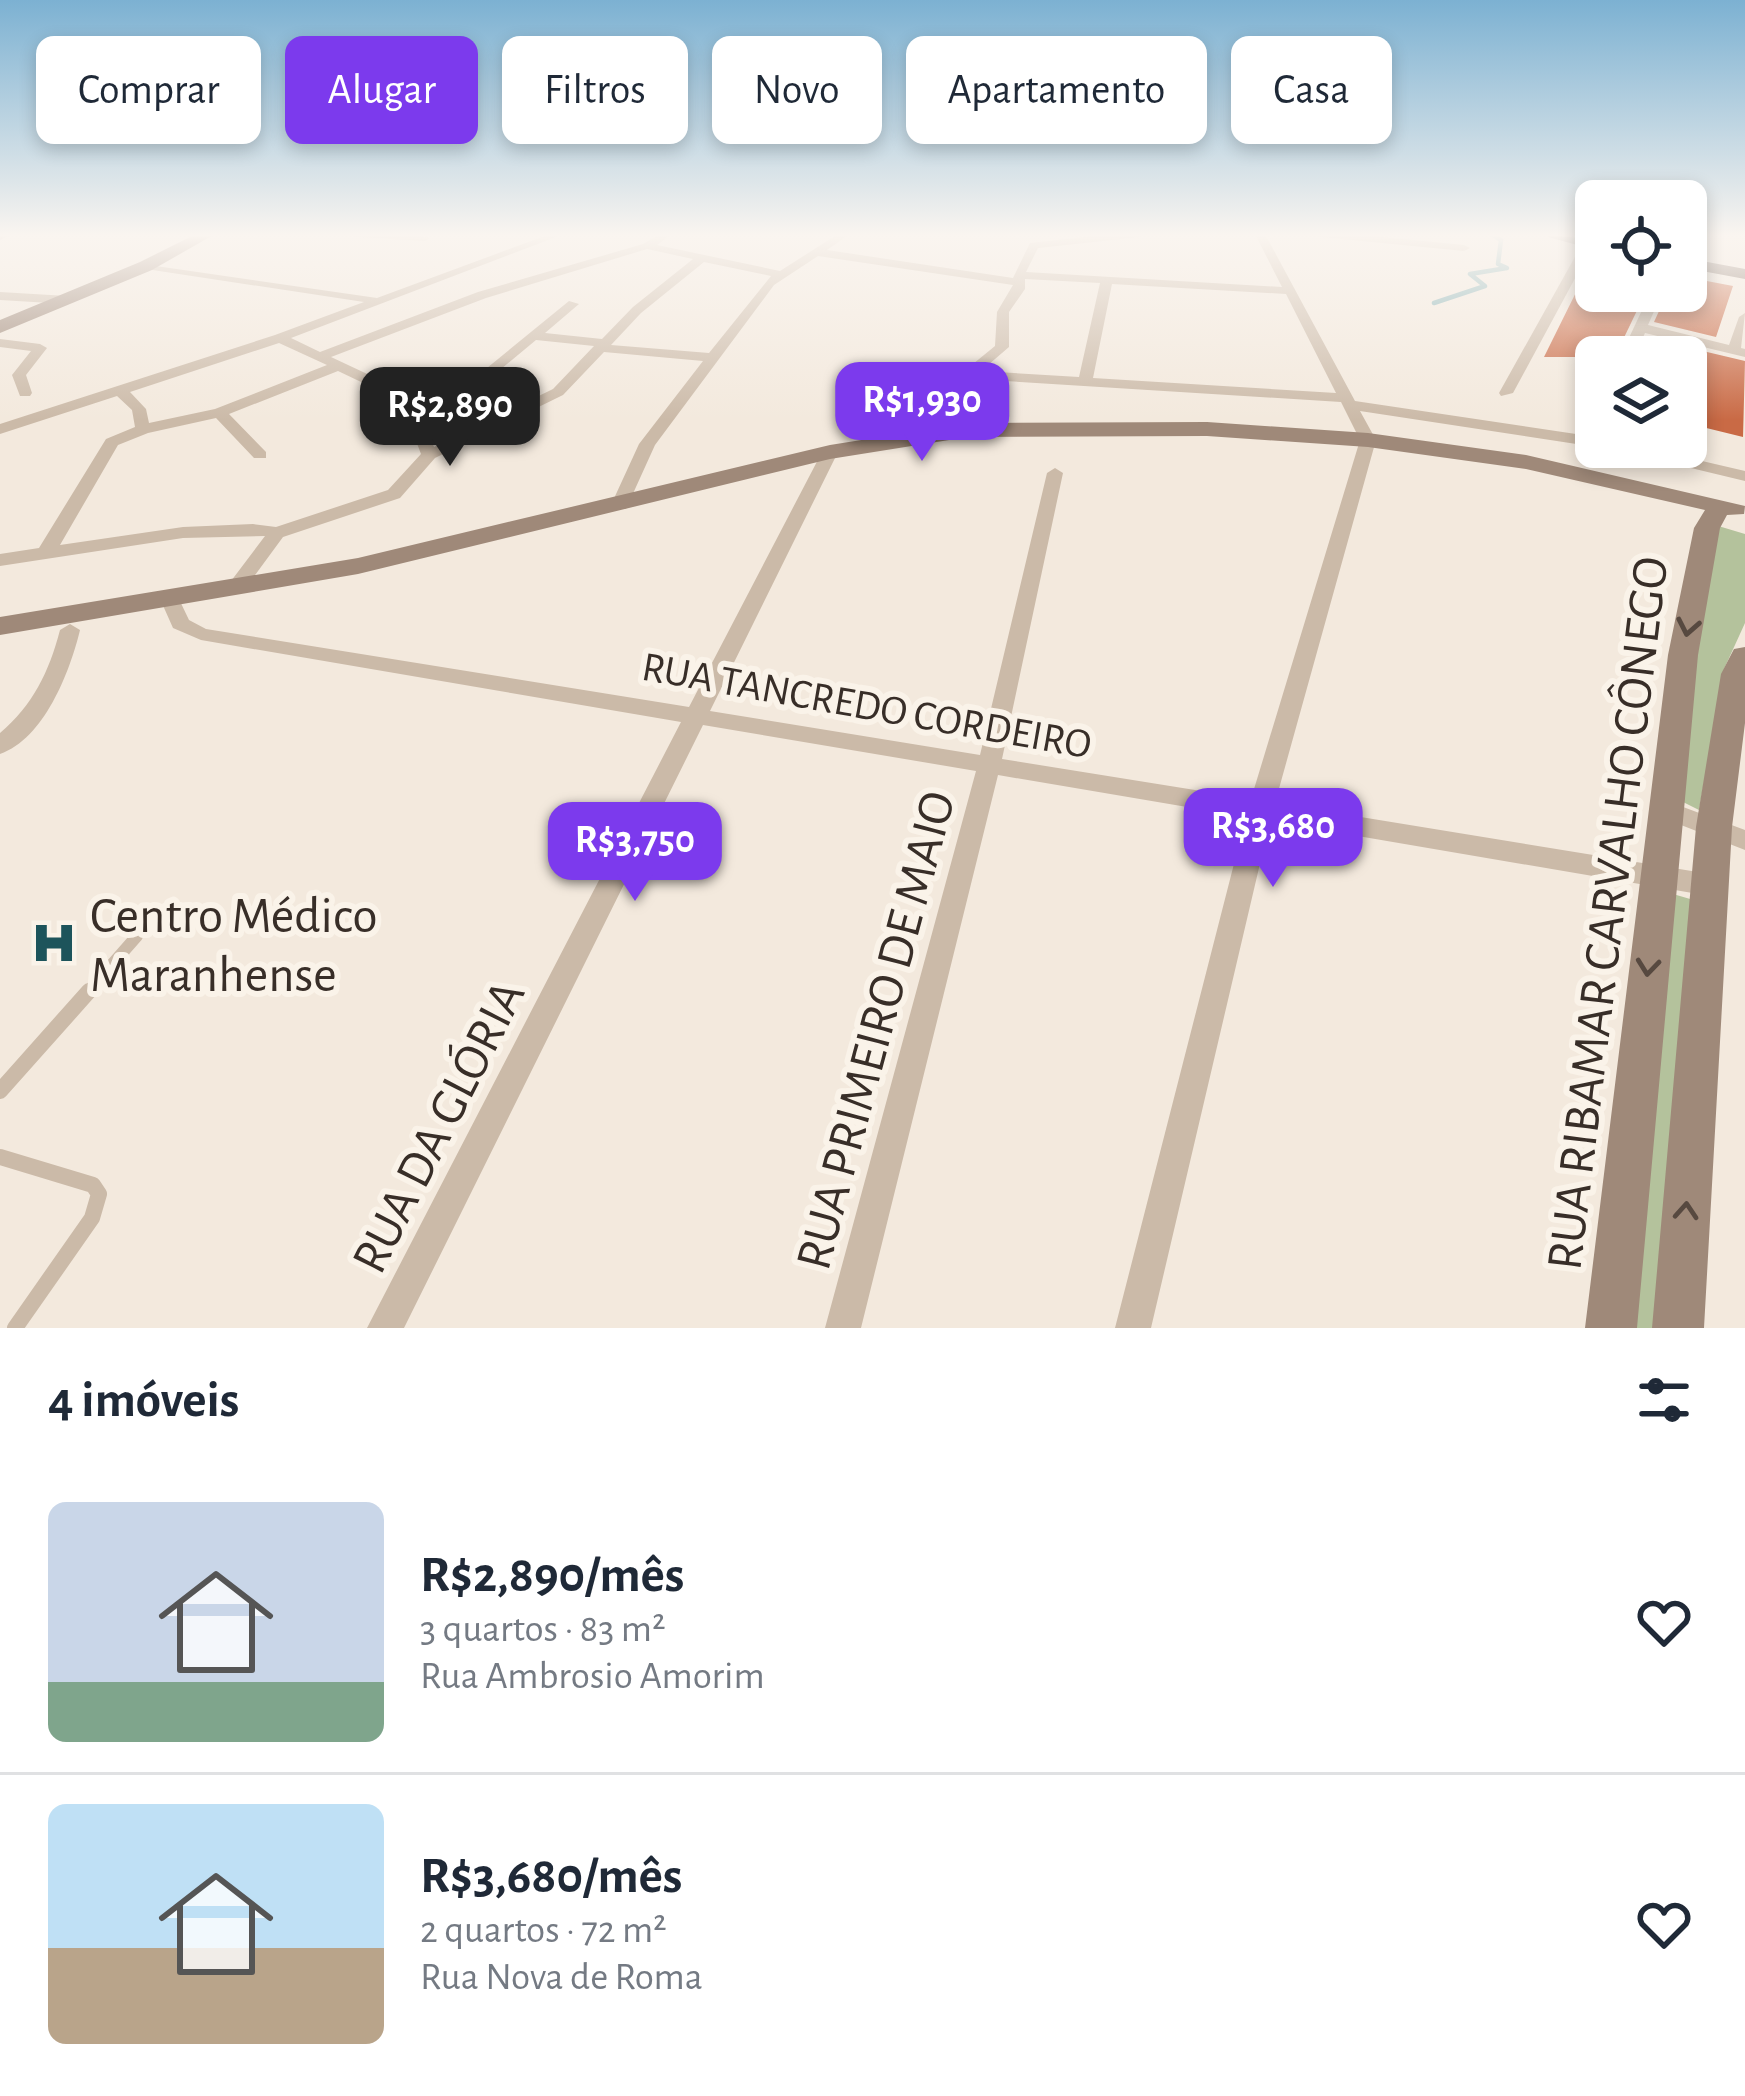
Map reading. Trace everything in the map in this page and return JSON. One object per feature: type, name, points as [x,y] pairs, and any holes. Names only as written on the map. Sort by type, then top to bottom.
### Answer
[{"type":"street","points":[[0,296],[67,300]]},
{"type":"street","points":[[0,326],[76,296]]},
{"type":"street","points":[[346,296],[379,301]]},
{"type":"street","points":[[0,429],[280,338],[393,296]]},
{"type":"street","points":[[45,554],[112,442],[143,429],[219,413],[480,296]]},
{"type":"street","points":[[0,560],[244,529],[277,533],[394,494],[429,455],[541,404],[658,296]]},
{"type":"street","points":[[620,505],[647,444],[761,296]]},
{"type":"street","points":[[892,438],[972,375],[1006,340],[1003,312],[1015,296]]},
{"type":"street","points":[[1085,383],[1103,296]]},
{"type":"street","points":[[1133,1328],[1262,808],[1368,440],[1293,296]]},
{"type":"street","points":[[1506,393],[1559,296]]},
{"type":"street","points":[[478,381],[573,304]]},
{"type":"street","points":[[1638,336],[1648,312]]},
{"type":"street","points":[[1642,328],[1739,352],[1745,316]]},
{"type":"street","points":[[534,336],[713,358]]},
{"type":"street","points":[[280,338],[406,398],[429,455]]},
{"type":"street","points":[[0,343],[40,348],[19,375],[26,393]]},
{"type":"street","points":[[972,375],[1348,401],[1575,439]]},
{"type":"street","points":[[120,390],[139,409],[143,429]]},
{"type":"street","points":[[1204,393],[1207,429]]},
{"type":"street","points":[[219,413],[260,454]]},
{"type":"street","points":[[0,626],[235,589],[620,505],[892,438],[968,430],[1207,429],[1368,440],[1526,462],[1687,497],[1731,515]]},
{"type":"street","name":"RUA DA GLÓRIA","points":[[386,1328],[830,452]]},
{"type":"street","points":[[1707,467],[1745,476]]},
{"type":"street","name":"RUA PRIMEIRO DE MAIO","points":[[843,1328],[989,766],[1055,473]]},
{"type":"street","name":"RUA RIBAMAR CARVALHO CÔNEGO","points":[[1611,1328],[1683,655],[1707,528],[1731,515]]},
{"type":"street","points":[[235,589],[277,533]]},
{"type":"street","points":[[0,643],[70,630],[171,601]]},
{"type":"street","name":"RUA TANCREDO CORDEIRO","points":[[171,601],[180,624],[201,634],[1710,885]]},
{"type":"street","points":[[0,746],[41,710],[62,664],[70,630]]},
{"type":"street","points":[[1678,1328],[1710,885],[1730,834],[1736,674],[1745,656]]},
{"type":"street","points":[[1667,810],[1730,834]]},
{"type":"lane","points":[[0,1091],[137,936]]},
{"type":"lane","points":[[0,1157],[93,1185],[99,1194],[92,1218],[15,1328]]},
{"type":"green space","points":[[1715,525],[1745,534],[1745,623],[1724,669],[1699,810],[1683,802],[1694,659]]},
{"type":"green space","points":[[1673,894],[1697,901],[1666,1328],[1626,1328]]},
{"type":"building","points":[[1574,296],[1575,312],[1636,312],[1625,336],[1575,336],[1575,357],[1544,357]]},
{"type":"building","points":[[1707,296],[1730,296],[1716,337],[1654,322],[1659,312],[1707,312]]},
{"type":"building","points":[[1707,352],[1745,361],[1743,437],[1707,428]]},
{"type":"waterway","points":[[1434,303],[1455,296]]},
{"type":"place","name":"Centro Médico Maranhense","points":[[54,943]]}]
